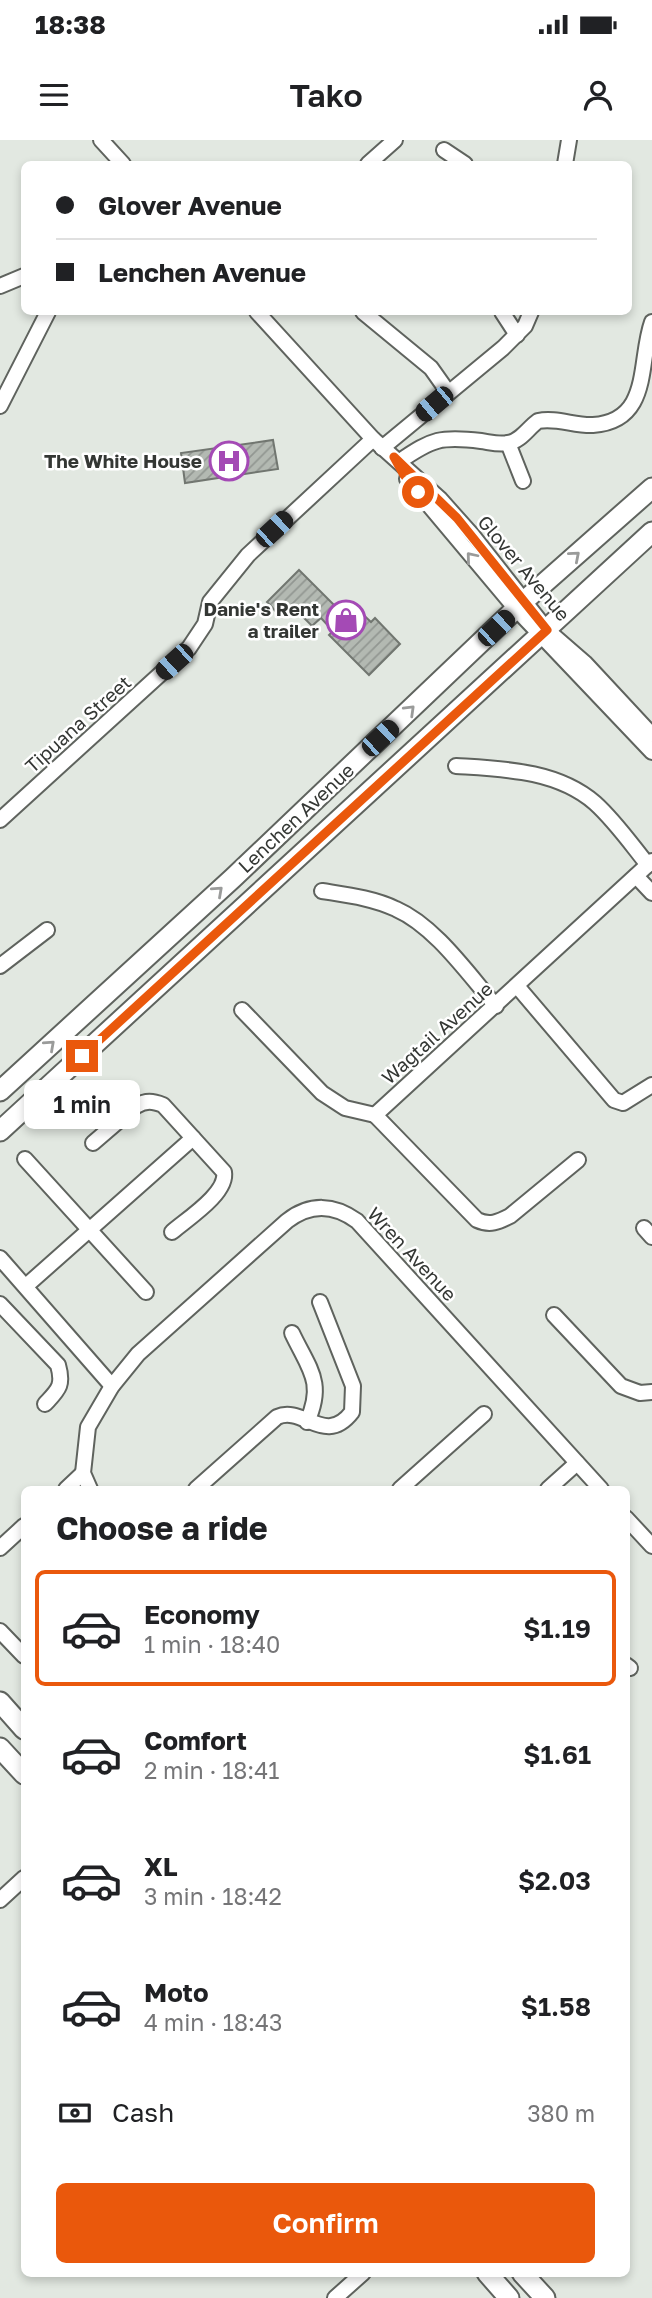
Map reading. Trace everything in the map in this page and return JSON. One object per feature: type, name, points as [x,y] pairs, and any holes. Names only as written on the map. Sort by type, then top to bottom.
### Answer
[{"type":"main road","name":"Lenchen Avenue","points":[[0,1091],[233,878],[520,605],[652,488]]},
{"type":"main road","name":"Lenchen Avenue","points":[[0,1131],[652,532]]},
{"type":"main road","points":[[0,1702],[21,1726]]},
{"type":"main road","points":[[0,1748],[21,1771]]},
{"type":"main road","points":[[491,2277],[509,2298]]},
{"type":"main road","points":[[526,2277],[545,2298]]},
{"type":"street","points":[[101,140],[121,161]]},
{"type":"street","points":[[371,161],[395,140]]},
{"type":"street","points":[[566,161],[569,140]]},
{"type":"street","points":[[444,149],[461,161]]},
{"type":"street","points":[[0,286],[21,277]]},
{"type":"street","points":[[0,406],[46,315]]},
{"type":"street","name":"Glover Avenue","points":[[260,315],[387,451],[404,475],[652,752]]},
{"type":"street","points":[[367,315],[431,369],[448,392]]},
{"type":"street","points":[[504,315],[517,335]]},
{"type":"street","points":[[387,451],[448,392],[517,335],[530,315]]},
{"type":"street","points":[[387,451],[421,447],[436,440],[463,439],[508,443],[522,436],[538,421],[597,424],[614,419],[626,412],[639,393],[652,322]]},
{"type":"street","points":[[508,443],[523,481]]},
{"type":"street","name":"Tipuana Street","points":[[0,820],[189,648],[205,624],[210,602],[248,555],[387,451]]},
{"type":"street","name":"Glover Avenue","points":[[544,633],[585,663],[652,735]]},
{"type":"street","points":[[456,766],[507,770],[562,782],[600,808],[650,863]]},
{"type":"street","name":"Wagtail Avenue","points":[[375,1115],[650,863]]},
{"type":"street","points":[[636,876],[652,893]]},
{"type":"street","points":[[322,891],[375,901],[411,916],[443,946],[496,1006]]},
{"type":"street","points":[[0,966],[47,930]]},
{"type":"street","points":[[517,986],[614,1100],[623,1103],[652,1085]]},
{"type":"street","points":[[243,1010],[322,1093],[345,1108],[375,1115],[477,1220],[484,1223],[499,1222],[510,1216],[578,1160]]},
{"type":"street","points":[[93,1143],[136,1105],[150,1101],[163,1105],[224,1172],[225,1180],[208,1202],[173,1232]]},
{"type":"street","points":[[26,1286],[193,1138]]},
{"type":"street","points":[[25,1159],[146,1292]]},
{"type":"street","name":"Wren Avenue","points":[[83,1473],[88,1426],[112,1386],[138,1354],[287,1221],[307,1209],[331,1208],[351,1217],[378,1242],[598,1486]]},
{"type":"street","points":[[0,1258],[112,1386]]},
{"type":"street","points":[[199,1486],[276,1417],[288,1414],[319,1426],[340,1424],[352,1412],[354,1401],[350,1378],[320,1302]]},
{"type":"street","points":[[0,1304],[58,1365],[61,1377],[59,1389],[45,1404]]},
{"type":"street","points":[[554,1315],[621,1386],[640,1393],[652,1392]]},
{"type":"street","points":[[292,1333],[316,1382],[316,1396],[307,1422]]},
{"type":"street","points":[[404,1486],[484,1414]]},
{"type":"street","points":[[551,1486],[577,1463]]},
{"type":"street","points":[[69,1486],[83,1473],[89,1486]]},
{"type":"street","points":[[630,1522],[652,1546]]},
{"type":"street","points":[[0,1548],[21,1529]]},
{"type":"street","points":[[0,1631],[21,1654]]},
{"type":"street","points":[[0,1900],[21,1881]]},
{"type":"street","points":[[335,2298],[359,2277]]},
{"type":"building","name":"The White House","points":[[273,440],[278,469],[185,483],[181,453]]},
{"type":"building","name":"Danie's Rent a trailer","points":[[299,570],[342,613],[345,609],[350,613],[355,607],[371,622],[375,618],[400,644],[369,675],[329,635],[333,631],[321,618],[312,626],[292,606],[281,617],[267,602]]},
{"type":"place","name":"The White House","points":[[229,461]]},
{"type":"place","name":"Danie's Rent a trailer","points":[[346,620]]},
{"type":"route","points":[[82,1056],[547,630],[457,518],[394,457],[418,492]]}]
